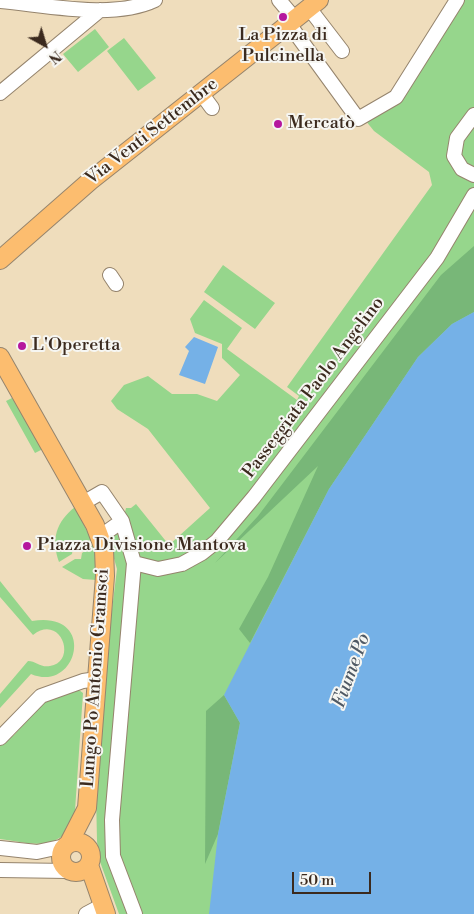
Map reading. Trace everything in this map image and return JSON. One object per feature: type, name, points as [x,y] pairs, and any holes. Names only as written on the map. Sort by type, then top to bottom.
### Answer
[{"type":"main road","name":"Via Venti Settembre","points":[[0,260],[90,181],[314,4]]},
{"type":"main road","name":"Lungo Po Antonio Gramsci","points":[[0,356],[95,525],[104,549],[105,576],[85,817],[87,847]]},
{"type":"main road","name":"Lungo Po Antonio Gramsci","points":[[61,847],[85,817]]},
{"type":"main road","points":[[79,842],[87,847],[91,855],[89,865],[103,906],[60,860],[61,847],[79,842]]},
{"type":"main road","points":[[70,872],[82,872],[89,865]]},
{"type":"street","points":[[0,1],[100,10],[123,9],[144,5],[155,0]]},
{"type":"street","points":[[279,0],[358,119],[396,97],[457,0]]},
{"type":"street","name":"Via Venti Settembre","points":[[314,4],[342,51]]},
{"type":"street","points":[[0,93],[100,10]]},
{"type":"street","points":[[201,93],[212,108]]},
{"type":"street","points":[[474,115],[457,138],[454,156],[462,170],[474,174]]},
{"type":"street","name":"Passeggiata Paolo Angelino","points":[[134,563],[158,569],[182,564],[202,553],[223,533],[254,497],[437,258],[473,197]]},
{"type":"street","points":[[83,503],[102,492],[122,521],[134,563],[121,655],[112,765],[112,820],[113,856],[135,914]]},
{"type":"street","points":[[108,531],[122,521]]},
{"type":"street","points":[[0,738],[41,696],[83,680],[97,679]]},
{"type":"street","points":[[0,848],[37,852],[61,847]]},
{"type":"street","points":[[0,870],[13,872],[47,869],[70,872]]},
{"type":"street","points":[[86,914],[103,906]]},
{"type":"green space","points":[[457,0],[474,0],[474,914],[119,914],[99,859],[97,841],[96,793],[106,658],[117,569],[105,527],[125,512],[126,508],[131,508],[136,504],[169,545],[210,508],[148,429],[117,409],[111,401],[124,385],[148,376],[172,394],[197,394],[217,401],[240,375],[222,358],[222,344],[195,333],[190,319],[204,300],[242,328],[227,349],[297,400],[299,396],[287,387],[432,185],[429,172],[374,131],[361,115],[396,99]]},
{"type":"green space","points":[[95,29],[109,47],[78,72],[63,54]]},
{"type":"green space","points":[[124,38],[156,78],[138,91],[107,51]]},
{"type":"green space","points":[[474,246],[474,312],[452,324],[418,357],[329,489],[250,643],[239,629],[268,577],[318,466],[215,563],[258,516],[441,275]]},
{"type":"green space","points":[[223,265],[275,303],[255,329],[204,292]]},
{"type":"green space","points":[[12,398],[43,449],[35,453],[6,401]]},
{"type":"green space","points":[[75,507],[91,539],[79,549],[73,548],[72,554],[59,562],[55,546],[59,525]]},
{"type":"green space","points":[[93,545],[97,564],[96,580],[83,579],[62,567],[75,559],[81,559],[82,553]]},
{"type":"green space","points":[[0,581],[32,621],[53,621],[66,627],[73,638],[74,651],[69,663],[60,673],[47,677],[31,674],[0,708],[0,694],[28,661],[50,666],[58,663],[63,656],[64,649],[58,634],[51,630],[43,630],[33,635],[0,597]]},
{"type":"green space","points":[[79,690],[83,693],[74,825],[66,834],[58,839],[40,844],[0,839],[0,745],[14,735],[43,702]]},
{"type":"green space","points":[[224,695],[240,723],[218,834],[205,864],[206,711]]},
{"type":"water","name":"Fiume Po","points":[[474,312],[474,914],[209,914],[218,834],[240,723],[224,695],[329,489],[418,357],[452,324]]},
{"type":"water","points":[[194,337],[218,347],[205,384],[179,375],[189,351],[185,347]]},
{"type":"place","name":"La Pizza di Pulcinella","points":[[283,17]]},
{"type":"place","name":"Mercatò","points":[[278,124]]},
{"type":"place","name":"L'Operetta","points":[[22,346]]},
{"type":"place","name":"Piazza Divisione Mantova","points":[[27,546]]}]
